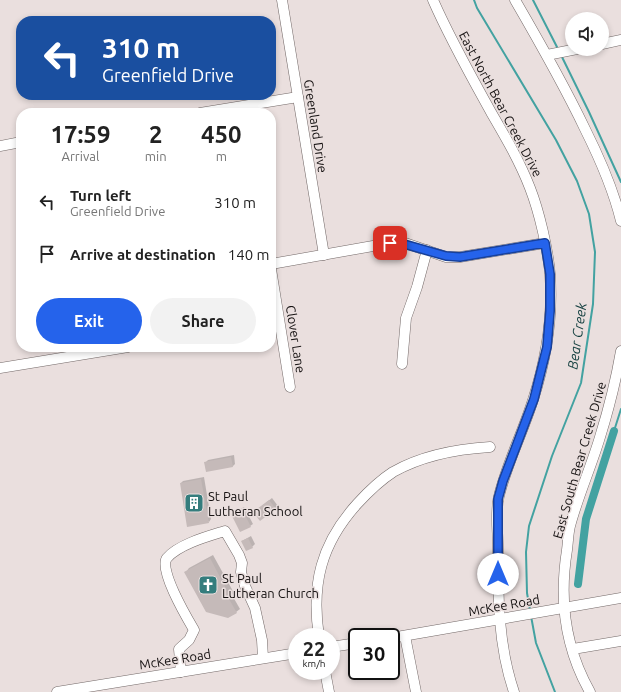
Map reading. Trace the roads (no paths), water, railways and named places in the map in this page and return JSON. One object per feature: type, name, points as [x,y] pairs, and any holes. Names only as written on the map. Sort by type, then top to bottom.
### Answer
[{"type":"street","name":"Greenland Drive","points":[[282,0],[324,255]]},
{"type":"street","name":"East North Bear Creek Drive","points":[[433,0],[458,54],[512,149],[531,189],[545,243],[550,274],[550,311],[547,347],[534,399],[503,481],[498,499],[498,600],[503,618],[505,659],[514,692]]},
{"type":"street","points":[[515,0],[571,100],[598,156],[610,182],[621,221]]},
{"type":"street","points":[[609,43],[621,40]]},
{"type":"street","points":[[547,55],[565,51]]},
{"type":"street","points":[[231,108],[298,97]]},
{"type":"street","points":[[0,146],[16,143]]},
{"type":"street","points":[[276,263],[390,243],[404,244],[446,256],[460,257],[545,243]]},
{"type":"street","points":[[402,364],[406,318],[417,287],[427,250]]},
{"type":"street","name":"Clover Lane","points":[[276,301],[290,387]]},
{"type":"street","name":"East South Bear Creek Drive","points":[[590,692],[585,683],[573,649],[565,618],[565,560],[570,527],[614,388],[621,351]]},
{"type":"street","points":[[0,368],[98,352]]},
{"type":"street","points":[[318,628],[316,605],[322,564],[335,531],[357,504],[377,483],[414,463],[438,454],[458,450],[490,447]]},
{"type":"street","points":[[181,672],[179,648],[189,640],[194,630],[169,582],[165,566],[167,558],[184,546],[225,531],[242,563],[241,572],[245,586],[255,608],[262,640],[263,658]]},
{"type":"street","name":"McKee Road","points":[[400,637],[621,598]]},
{"type":"street","points":[[405,636],[416,692]]},
{"type":"street","points":[[573,649],[621,642]]},
{"type":"street","name":"McKee Road","points":[[57,692],[288,654]]},
{"type":"street","points":[[327,680],[329,692]]},
{"type":"waterway","name":"Bear Creek","points":[[474,0],[477,8],[556,140],[577,181],[589,214],[595,252],[593,304],[581,383],[552,456],[529,526],[526,552],[527,593],[530,610]]},
{"type":"waterway","points":[[533,0],[558,49]]},
{"type":"waterway","points":[[561,55],[621,182]]},
{"type":"waterway","points":[[614,431],[621,409]]},
{"type":"waterway","points":[[578,584],[586,519],[614,431]]},
{"type":"waterway","name":"Bear Creek","points":[[531,616],[536,643],[555,692]]},
{"type":"place","name":"St Paul Lutheran School","points":[[194,503]]},
{"type":"place","name":"St Paul Lutheran Church","points":[[208,585]]}]
